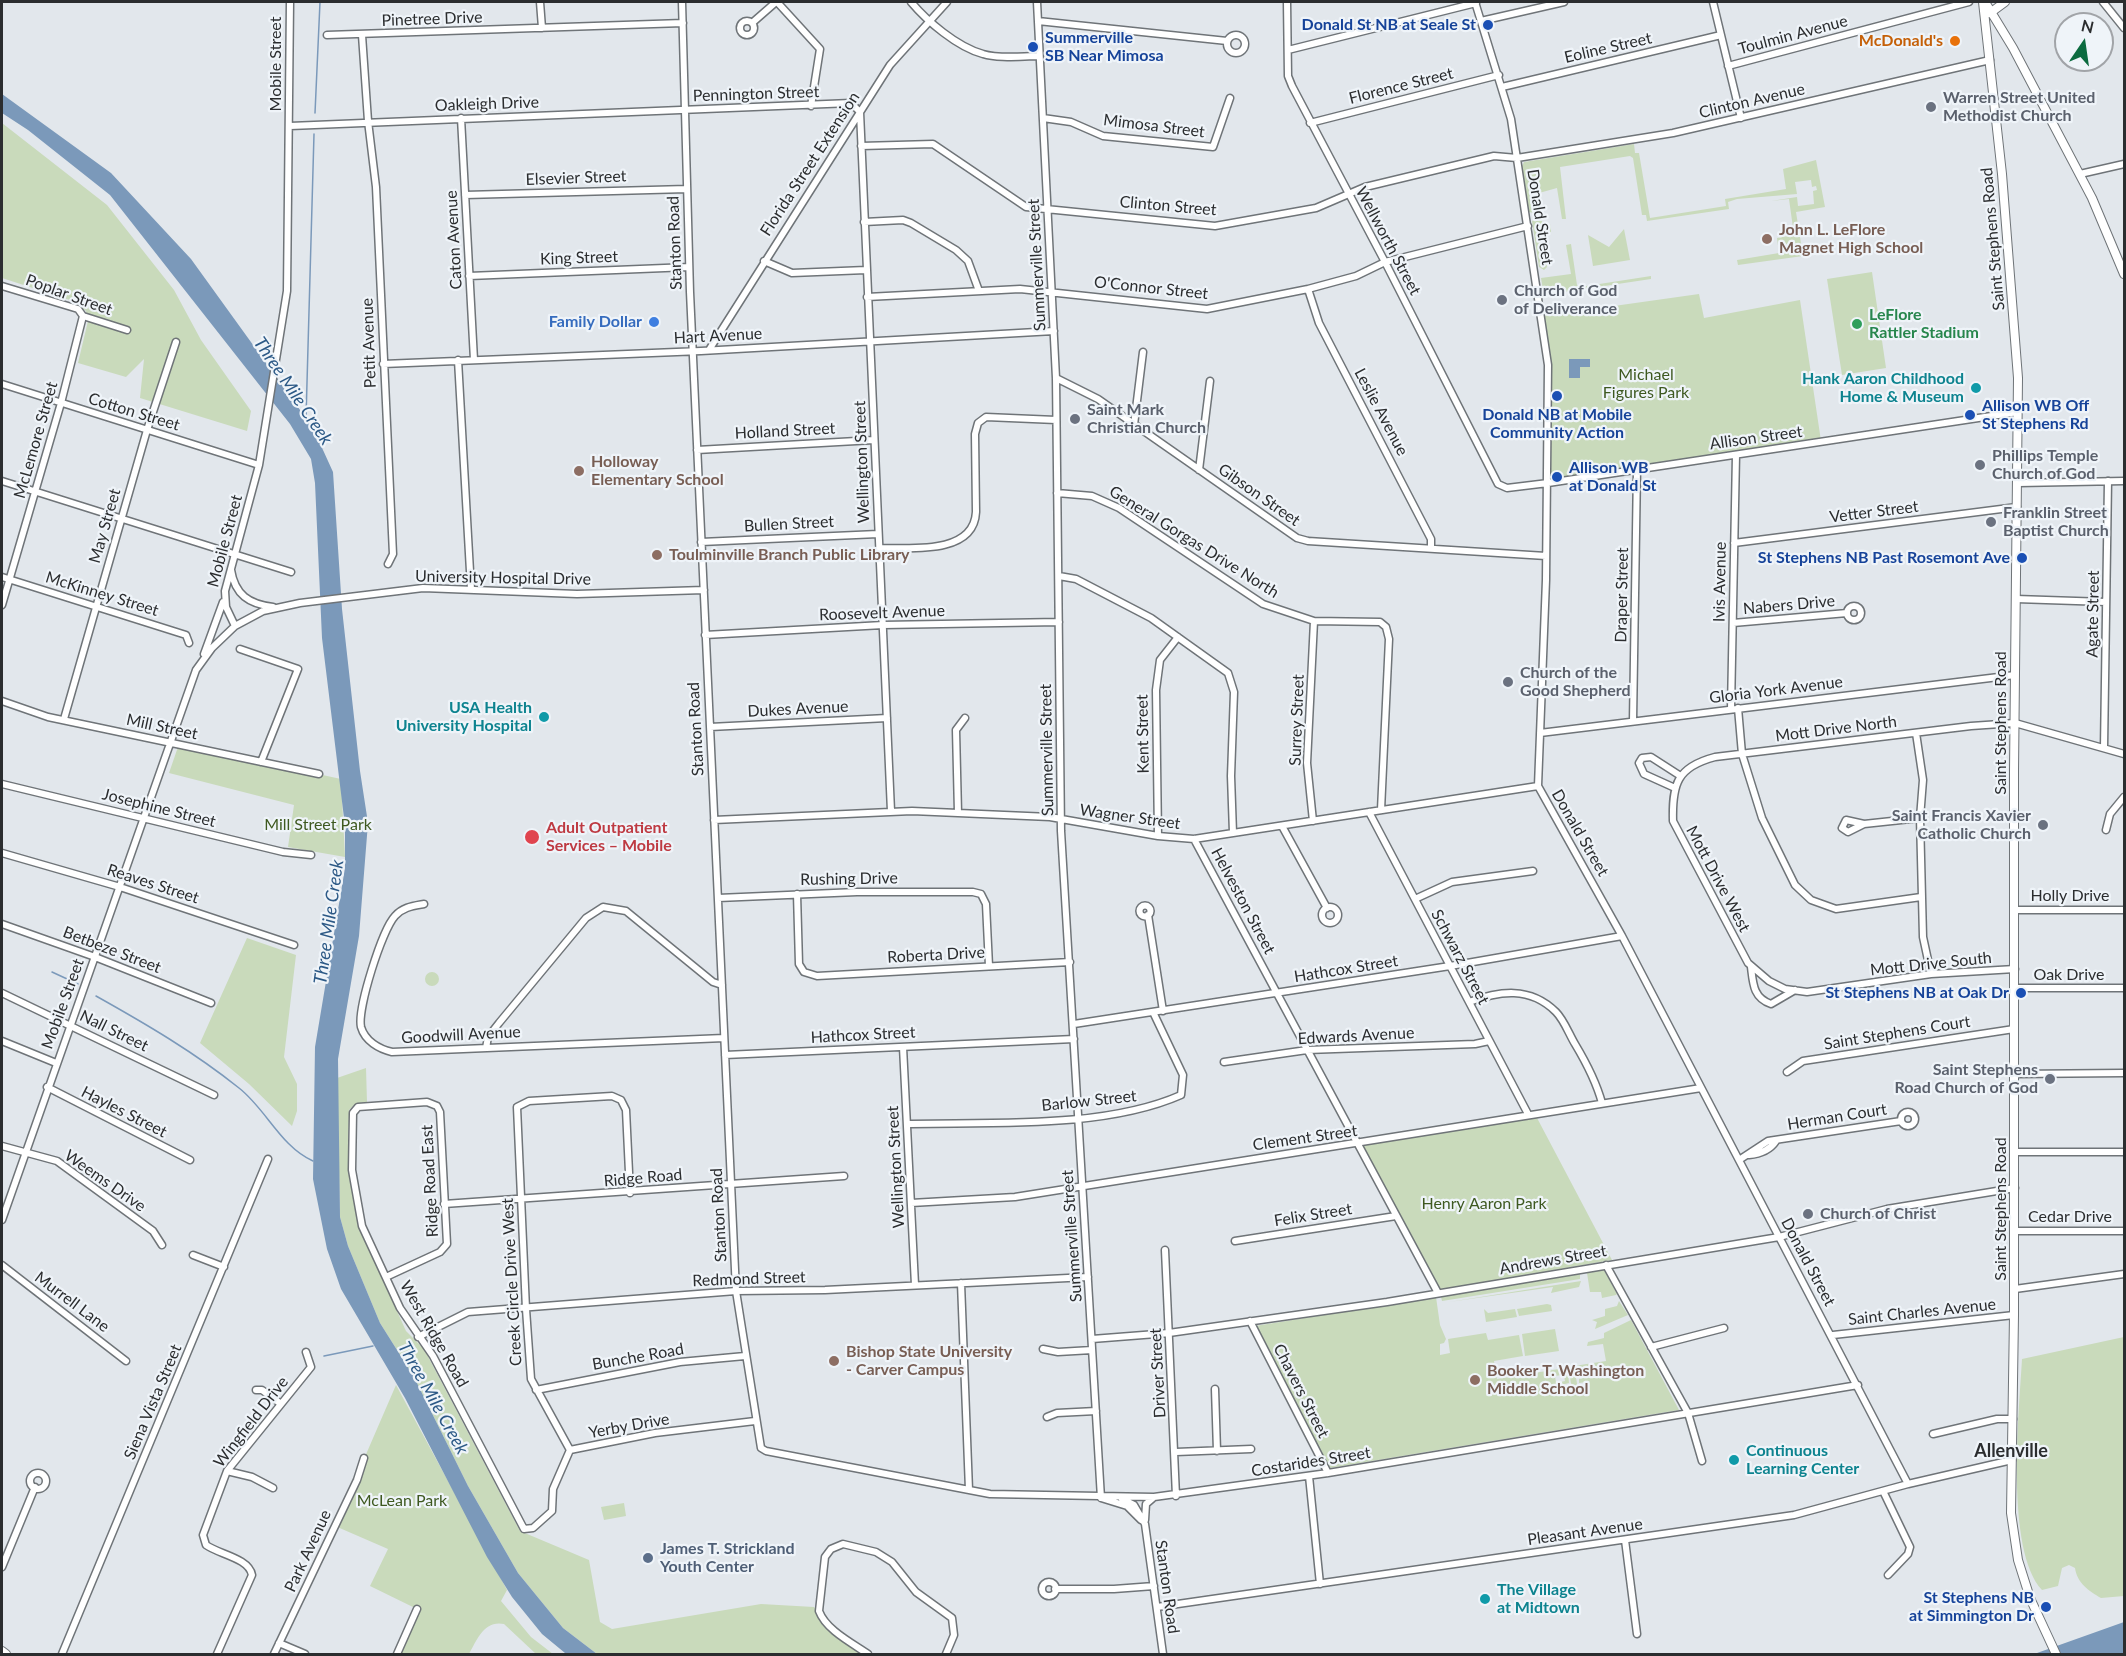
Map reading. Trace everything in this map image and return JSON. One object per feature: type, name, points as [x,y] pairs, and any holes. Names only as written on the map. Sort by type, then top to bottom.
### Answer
[{"type":"main road","points":[[1984,2],[1993,12],[2080,174],[2124,274]]},
{"type":"main road","name":"Saint Stephens Road","points":[[1984,2],[2008,239],[2018,378],[2013,1536],[2030,1598],[2056,1654]]},
{"type":"main road","points":[[1985,16],[2005,2]]},
{"type":"main road","points":[[2,1651],[6,1654]]},
{"type":"street","name":"Mobile Street","points":[[2,1220],[143,819],[203,659],[235,626],[224,598],[259,465],[278,355],[289,272],[290,2]]},
{"type":"street","points":[[540,2],[542,28]]},
{"type":"street","name":"Stanton Road","points":[[682,2],[689,267],[736,1291],[759,1444],[766,1451]]},
{"type":"street","points":[[752,23],[776,2],[820,49],[811,106]]},
{"type":"street","points":[[911,2],[964,46],[984,55],[1040,56]]},
{"type":"street","name":"Florida Street Extension","points":[[709,350],[890,65],[947,2]]},
{"type":"street","name":"Summerville Street","points":[[1037,2],[1056,378],[1061,819],[1101,1498]]},
{"type":"street","name":"Wellworth Street","points":[[1287,2],[1288,76],[1498,484]]},
{"type":"street","points":[[1288,50],[1475,2],[1499,75]]},
{"type":"street","points":[[1481,21],[1564,2]]},
{"type":"street","points":[[1713,2],[1741,118]]},
{"type":"street","name":"Toulmin Avenue","points":[[1728,66],[1969,2]]},
{"type":"street","points":[[2103,2],[2124,28]]},
{"type":"street","points":[[1038,21],[1227,41]]},
{"type":"street","name":"Pinetree Drive","points":[[327,35],[683,23]]},
{"type":"street","name":"Petit Avenue","points":[[362,35],[368,121],[376,187],[393,554],[388,564]]},
{"type":"street","name":"Eoline Street","points":[[1502,87],[1721,35]]},
{"type":"street","name":"Clinton Avenue","points":[[1517,158],[1673,133],[1990,60]]},
{"type":"street","name":"Donald Street","points":[[1499,75],[1517,158],[1548,365],[1548,483],[1538,786],[1622,936],[1779,1237],[1833,1335],[1908,1484]]},
{"type":"street","name":"Florence Street","points":[[1311,123],[1499,75]]},
{"type":"street","name":"Mimosa Street","points":[[1043,118],[1071,122],[1103,136],[1213,147],[1230,98]]},
{"type":"street","name":"Pennington Street","points":[[685,110],[851,103],[860,112]]},
{"type":"street","name":"Oakleigh Drive","points":[[290,126],[368,121],[685,110]]},
{"type":"street","name":"Wellington Street","points":[[860,112],[891,811]]},
{"type":"street","name":"Caton Avenue","points":[[461,118],[474,360]]},
{"type":"street","name":"Clinton Street","points":[[861,146],[933,144],[1026,207],[1215,226],[1316,208],[1365,187],[1494,156],[1517,158]]},
{"type":"street","points":[[2080,174],[2124,164]]},
{"type":"street","name":"Elsevier Street","points":[[465,195],[687,189]]},
{"type":"street","points":[[864,222],[903,220],[947,244],[968,261],[979,291]]},
{"type":"street","name":"O'Connor Street","points":[[867,297],[1020,289],[1207,309],[1308,290],[1356,276],[1385,262],[1528,226]]},
{"type":"street","points":[[764,261],[792,273],[866,270]]},
{"type":"street","name":"King Street","points":[[469,276],[689,267]]},
{"type":"street","name":"Poplar Street","points":[[2,286],[78,309],[84,316],[127,330]]},
{"type":"street","name":"Leslie Avenue","points":[[1308,290],[1318,323],[1431,539],[1431,547]]},
{"type":"street","name":"McLemore Street","points":[[2,605],[62,403],[84,316]]},
{"type":"street","name":"Hart Avenue","points":[[383,364],[693,351],[1054,331]]},
{"type":"street","name":"May Street","points":[[64,719],[147,430],[176,342]]},
{"type":"street","points":[[1134,425],[1143,352]]},
{"type":"street","points":[[458,360],[471,590]]},
{"type":"street","name":"Gibson Street","points":[[1056,378],[1098,399],[1297,538],[1308,541],[1546,556]]},
{"type":"street","points":[[1199,470],[1210,381]]},
{"type":"street","name":"Cotton Street","points":[[2,384],[259,465]]},
{"type":"street","name":"Allison Street","points":[[1498,484],[1507,488],[1548,483],[2018,412]]},
{"type":"street","points":[[879,548],[951,543],[969,534],[976,525],[975,434],[978,423],[986,417],[1056,420]]},
{"type":"street","name":"Holland Street","points":[[698,450],[874,440]]},
{"type":"street","name":"Ivis Avenue","points":[[1736,455],[1733,623],[1735,709],[1742,754],[1762,818],[1795,885],[1811,900],[1836,909],[1921,897]]},
{"type":"street","name":"Draper Street","points":[[1633,722],[1637,469]]},
{"type":"street","points":[[2,481],[291,572]]},
{"type":"street","name":"Agate Street","points":[[2104,748],[2108,481]]},
{"type":"street","points":[[2018,483],[2124,481]]},
{"type":"street","name":"General Gorgas Drive North","points":[[1057,493],[1092,496],[1119,508],[1263,604],[1314,621],[1380,622],[1386,627],[1389,639],[1381,810]]},
{"type":"street","name":"Vetter Street","points":[[1734,543],[2017,507]]},
{"type":"street","name":"Bullen Street","points":[[701,542],[878,534]]},
{"type":"street","points":[[231,567],[237,590],[243,597],[258,605],[276,607]]},
{"type":"street","points":[[1059,576],[1076,579],[1151,618],[1228,673],[1234,692],[1231,776],[1233,833]]},
{"type":"street","name":"McKinney Street","points":[[2,577],[186,635],[189,643]]},
{"type":"street","name":"University Hospital Drive","points":[[235,626],[276,607],[423,588],[577,594],[704,590]]},
{"type":"street","points":[[203,659],[218,623],[224,598]]},
{"type":"street","points":[[2016,599],[2106,602]]},
{"type":"street","name":"Nabers Drive","points":[[1733,623],[1847,613]]},
{"type":"street","name":"Surrey Street","points":[[1313,821],[1307,763],[1314,621]]},
{"type":"street","name":"Roosevelt Avenue","points":[[705,634],[883,625],[1059,622]]},
{"type":"street","name":"Kent Street","points":[[1158,836],[1156,690],[1160,660],[1178,637]]},
{"type":"street","points":[[240,649],[297,669],[261,762]]},
{"type":"street","name":"Gloria York Avenue","points":[[1540,733],[2015,675]]},
{"type":"street","name":"Mill Street","points":[[2,702],[48,717],[319,774]]},
{"type":"street","name":"Dukes Avenue","points":[[710,727],[887,718]]},
{"type":"street","points":[[958,813],[956,730],[965,718]]},
{"type":"street","points":[[2015,723],[2124,754]]},
{"type":"street","name":"Mott Drive North","points":[[1680,775],[1698,762],[1742,754],[2015,723]]},
{"type":"street","points":[[1916,733],[1923,780],[1920,818],[1923,937],[1931,974]]},
{"type":"street","points":[[1642,758],[1651,758],[1680,775],[1675,788],[1644,774],[1639,764],[1642,758]]},
{"type":"street","name":"Josephine Street","points":[[2,784],[283,852],[311,855]]},
{"type":"street","name":"Wagner Street","points":[[714,820],[891,811],[958,813],[1061,819],[1158,836],[1194,839],[1538,786]]},
{"type":"street","name":"Mott Drive West","points":[[1675,788],[1672,798],[1673,821],[1733,938],[1751,966],[1769,981],[1795,990],[1807,992],[1850,987]]},
{"type":"street","points":[[2106,830],[2110,814],[2124,797]]},
{"type":"street","name":"Schwarz Street","points":[[1369,812],[1528,1114]]},
{"type":"street","points":[[1864,824],[1920,818]]},
{"type":"street","points":[[1282,826],[1326,908]]},
{"type":"street","name":"Helveston Street","points":[[1194,839],[1438,1293]]},
{"type":"street","name":"Reaves Street","points":[[2,853],[120,887],[294,945]]},
{"type":"street","points":[[1414,899],[1452,882],[1533,871]]},
{"type":"street","name":"Rushing Drive","points":[[718,898],[857,892],[973,892],[981,894],[986,904],[989,966]]},
{"type":"street","name":"Roberta Drive","points":[[797,894],[799,964],[804,972],[817,976],[1070,962]]},
{"type":"street","name":"Goodwill Avenue","points":[[424,904],[405,908],[396,915],[383,935],[360,1022],[362,1030],[376,1046],[392,1052],[724,1038]]},
{"type":"street","points":[[486,1048],[488,1037],[586,918],[603,907],[626,911],[713,981],[722,985]]},
{"type":"street","name":"Holly Drive","points":[[2014,910],[2124,910]]},
{"type":"street","points":[[1148,915],[1163,1011]]},
{"type":"street","name":"Betbeze Street","points":[[2,924],[95,957],[211,1003]]},
{"type":"street","name":"Hathcox Street","points":[[1074,1024],[1450,966],[1622,936]]},
{"type":"street","points":[[1751,966],[1756,992],[1764,1001],[1771,1004],[1795,990]]},
{"type":"street","name":"Mott Drive South","points":[[1850,987],[1931,974],[2014,969]]},
{"type":"street","name":"Oak Drive","points":[[2014,988],[2124,988]]},
{"type":"street","points":[[1469,1002],[1496,992],[1516,993],[1536,998],[1557,1012],[1595,1077],[1602,1103]]},
{"type":"street","name":"Nall Street","points":[[2,993],[214,1095]]},
{"type":"street","name":"Barlow Street","points":[[907,1124],[1079,1119],[1145,1108],[1181,1095],[1184,1075],[1153,1012]]},
{"type":"street","name":"Saint Stephens Court","points":[[1787,1072],[1803,1061],[2014,1029]]},
{"type":"street","name":"Hathcox Street","points":[[725,1055],[1074,1039]]},
{"type":"street","points":[[2,1041],[56,1063]]},
{"type":"street","name":"Edwards Avenue","points":[[1224,1062],[1307,1050],[1475,1044],[1489,1041]]},
{"type":"street","name":"Wellington Street","points":[[903,1047],[915,1285]]},
{"type":"street","points":[[2015,1074],[2124,1073]]},
{"type":"street","name":"Hayles Street","points":[[47,1088],[190,1160]]},
{"type":"street","name":"Clement Street","points":[[911,1203],[1015,1197],[1701,1088]]},
{"type":"street","name":"Creek Circle Drive West","points":[[570,1450],[531,1379],[516,1113],[521,1104],[529,1101],[612,1096],[621,1100],[626,1110],[630,1193]]},
{"type":"street","name":"Ridge Road East","points":[[358,1107],[427,1102],[437,1106],[447,1244],[440,1252],[386,1276]]},
{"type":"street","name":"West Ridge Road","points":[[358,1107],[353,1113],[352,1170],[362,1226],[400,1308],[433,1356],[524,1529]]},
{"type":"street","name":"Herman Court","points":[[1739,1160],[1768,1141],[1901,1121]]},
{"type":"street","name":"Weems Drive","points":[[2,1146],[57,1161],[153,1231],[162,1245]]},
{"type":"street","points":[[2015,1152],[2124,1152]]},
{"type":"street","name":"Siena Vista Street","points":[[62,1654],[268,1159]]},
{"type":"street","name":"Ridge Road","points":[[444,1204],[630,1193],[844,1176]]},
{"type":"street","name":"Andrews Street","points":[[1092,1339],[1169,1333],[1438,1293],[1779,1237],[1887,1209],[2015,1188]]},
{"type":"street","name":"Felix Street","points":[[1235,1241],[1396,1216]]},
{"type":"street","name":"Cedar Drive","points":[[2015,1231],[2124,1231]]},
{"type":"street","name":"Driver Street","points":[[1165,1250],[1176,1452],[1176,1496]]},
{"type":"street","points":[[193,1255],[224,1267]]},
{"type":"street","points":[[1606,1264],[1688,1413],[1702,1461]]},
{"type":"street","name":"Murrell Lane","points":[[2,1265],[126,1361]]},
{"type":"street","name":"Saint Charles Avenue","points":[[2014,1289],[2124,1274]]},
{"type":"street","name":"Redmond Street","points":[[418,1336],[468,1312],[736,1291],[1088,1277]]},
{"type":"street","points":[[961,1283],[969,1490]]},
{"type":"street","name":"Saint Charles Avenue","points":[[1833,1335],[2014,1315]]},
{"type":"street","name":"Chavers Street","points":[[1250,1321],[1328,1473]]},
{"type":"street","points":[[1651,1347],[1724,1328]]},
{"type":"street","points":[[1043,1349],[1058,1352],[1092,1350]]},
{"type":"street","name":"Wingfield Drive","points":[[217,1654],[252,1575],[251,1569],[243,1563],[206,1545],[203,1535],[227,1471],[311,1367],[306,1352]]},
{"type":"street","name":"Bunche Road","points":[[536,1389],[680,1362],[745,1356]]},
{"type":"street","name":"Costarides Street","points":[[766,1451],[990,1494],[1101,1498],[1176,1496],[1328,1473],[1858,1384]]},
{"type":"street","points":[[1215,1389],[1217,1450]]},
{"type":"street","points":[[256,1390],[262,1390],[281,1404]]},
{"type":"street","points":[[1047,1417],[1057,1413],[1096,1411]]},
{"type":"street","points":[[1933,1434],[1997,1419],[2013,1419]]},
{"type":"street","name":"Yerby Drive","points":[[524,1529],[533,1528],[552,1511],[553,1490],[570,1450],[655,1433],[755,1421]]},
{"type":"street","points":[[1176,1452],[1251,1449]]},
{"type":"street","name":"Park Avenue","points":[[274,1654],[357,1480],[364,1458]]},
{"type":"street","name":"Pleasant Avenue","points":[[1157,1607],[1794,1515],[1908,1484],[2012,1460]]},
{"type":"street","points":[[227,1471],[252,1477],[273,1488]]},
{"type":"street","points":[[1309,1476],[1320,1584]]},
{"type":"street","points":[[2,1567],[35,1487]]},
{"type":"street","points":[[1883,1491],[1910,1547],[1908,1554],[1888,1575]]},
{"type":"street","name":"Stanton Road","points":[[1115,1496],[1134,1505],[1144,1524]]},
{"type":"street","name":"Stanton Road","points":[[1154,1497],[1146,1504],[1144,1524],[1163,1654]]},
{"type":"street","name":"Stanton Road","points":[[1101,1498],[1127,1506],[1144,1524]]},
{"type":"street","points":[[1625,1540],[1637,1634]]},
{"type":"street","points":[[868,1654],[834,1630],[822,1618],[819,1611],[825,1557],[831,1549],[843,1545],[876,1552],[892,1562],[916,1592],[952,1618],[954,1635],[946,1654]]},
{"type":"street","points":[[1055,1589],[1154,1586]]},
{"type":"street","points":[[397,1654],[417,1609]]},
{"type":"street","points":[[279,1643],[305,1654]]},
{"type":"green space","points":[[2,123],[107,205],[174,290],[201,340],[251,411],[247,431],[140,398],[144,359],[126,377],[78,363],[88,321],[86,311],[73,301],[2,278]]},
{"type":"green space","points":[[1634,144],[1635,153],[1639,153],[1650,218],[1726,206],[1725,199],[1786,189],[1783,169],[1816,160],[1825,207],[1796,212],[1803,256],[1738,265],[1737,260],[1779,253],[1777,238],[1794,235],[1789,199],[1771,201],[1797,197],[1798,206],[1814,204],[1813,191],[1817,190],[1816,186],[1812,187],[1811,180],[1795,182],[1797,194],[1737,199],[1728,202],[1729,209],[1647,221],[1646,215],[1642,215],[1633,158],[1630,156],[1560,167],[1566,219],[1562,219],[1557,188],[1539,193],[1540,214],[1529,212],[1522,166],[1524,162]]},
{"type":"green space","points":[[1532,221],[1542,221],[1543,226],[1550,224],[1551,232],[1540,234],[1547,267],[1544,270],[1539,267]]},
{"type":"green space","points":[[1624,229],[1630,260],[1593,266],[1588,235],[1609,247]]},
{"type":"green space","points":[[1571,244],[1577,285],[1580,287],[1651,276],[1651,279],[1544,295],[1541,278],[1571,274],[1566,245]]},
{"type":"green space","name":"LeFlore Rattler Stadium","points":[[1872,272],[1886,368],[1842,375],[1827,279]]},
{"type":"green space","name":"Michael Figures Park","points":[[1699,294],[1704,318],[1800,300],[1821,441],[1550,481],[1550,365],[1543,316]]},
{"type":"green space","name":"Mill Street Park","points":[[179,744],[341,779],[345,857],[288,847],[294,805],[169,773]]},
{"type":"green space","points":[[247,938],[296,955],[284,1057],[297,1084],[297,1111],[292,1126],[249,1084],[200,1043]]},
{"type":"green space","points":[[429,972],[435,972],[439,979],[435,986],[429,986],[425,982],[425,976]]},
{"type":"green space","points":[[366,1068],[367,1102],[354,1105],[349,1110],[348,1170],[358,1225],[406,1331],[424,1349],[520,1531],[589,1560],[600,1622],[612,1629],[761,1604],[814,1607],[830,1631],[863,1654],[597,1654],[563,1628],[518,1573],[468,1486],[414,1377],[380,1323],[348,1246],[340,1217],[337,1078]]},
{"type":"green space","name":"Henry Aaron Park","points":[[1536,1116],[1612,1260],[1439,1290],[1361,1146]]},
{"type":"green space","points":[[1604,1270],[1617,1294],[1602,1298],[1601,1292],[1590,1292],[1587,1273]]},
{"type":"green space","points":[[1580,1274],[1580,1279],[1442,1301],[1441,1297]]},
{"type":"green space","points":[[1581,1281],[1579,1287],[1551,1293],[1553,1287],[1449,1302]]},
{"type":"green space","name":"Booker T. Washington Middle School","points":[[1436,1297],[1440,1325],[1446,1339],[1440,1344],[1440,1355],[1450,1353],[1448,1339],[1486,1333],[1488,1340],[1519,1335],[1523,1356],[1494,1361],[1497,1379],[1571,1367],[1572,1369],[1561,1371],[1562,1375],[1555,1376],[1556,1383],[1565,1381],[1563,1372],[1568,1373],[1569,1383],[1561,1385],[1563,1392],[1572,1390],[1569,1371],[1575,1371],[1578,1390],[1588,1388],[1586,1382],[1579,1383],[1579,1379],[1588,1377],[1585,1367],[1574,1369],[1574,1366],[1606,1361],[1603,1344],[1587,1346],[1588,1342],[1604,1338],[1604,1333],[1631,1320],[1679,1410],[1330,1468],[1255,1326]]},
{"type":"green space","points":[[1619,1301],[1628,1315],[1595,1329],[1597,1322],[1592,1320],[1605,1316],[1605,1309],[1617,1306]]},
{"type":"green space","points":[[1551,1305],[1552,1311],[1519,1316],[1517,1309]]},
{"type":"green space","points":[[1484,1309],[1488,1313],[1515,1309],[1517,1317],[1486,1322]]},
{"type":"green space","points":[[1555,1329],[1559,1351],[1525,1356],[1522,1334]]},
{"type":"green space","points":[[2124,1337],[2124,1596],[2101,1598],[2084,1586],[2075,1568],[2069,1565],[2062,1568],[2058,1586],[2042,1590],[2030,1571],[2023,1545],[2019,1514],[2017,1445],[2022,1359]]},
{"type":"green space","name":"McLean Park","points":[[396,1385],[507,1590],[501,1601],[531,1637],[553,1654],[536,1654],[504,1624],[497,1624],[491,1625],[482,1632],[469,1654],[397,1654],[417,1609],[370,1586],[388,1549],[335,1526]]},
{"type":"green space","points":[[624,1503],[626,1516],[604,1520],[601,1507]]},
{"type":"water","points":[[2,94],[111,173],[191,259],[313,428],[333,472],[342,609],[368,823],[359,936],[338,1059],[340,1217],[348,1246],[380,1323],[414,1377],[468,1486],[518,1573],[563,1628],[597,1654],[565,1653],[542,1634],[512,1597],[487,1557],[405,1398],[341,1289],[327,1249],[313,1179],[315,1047],[345,868],[345,826],[322,638],[315,483],[311,459],[290,424],[110,195],[28,130],[2,113]]},
{"type":"water","points":[[1569,359],[1590,359],[1590,367],[1580,367],[1580,378],[1569,378]]},
{"type":"water","points":[[2124,1622],[2124,1654],[2033,1654],[2037,1653]]},
{"type":"waterway","points":[[315,113],[320,2]]},
{"type":"waterway","name":"Three Mile Creek","points":[[306,418],[314,134]]},
{"type":"waterway","points":[[52,972],[78,984]]},
{"type":"waterway","points":[[96,996],[205,1062],[249,1097],[292,1147],[313,1161]]},
{"type":"waterway","points":[[324,1356],[373,1346]]},
{"type":"place","name":"Donald St NB at Seale St","points":[[1488,25]]},
{"type":"place","name":"McDonald's","points":[[1955,41]]},
{"type":"place","name":"Summerville SB Near Mimosa","points":[[1033,47]]},
{"type":"place","name":"Warren Street United Methodist Church","points":[[1931,107]]},
{"type":"place","name":"John L. LeFlore Magnet High School","points":[[1767,239]]},
{"type":"place","name":"Church of God of Deliverance","points":[[1502,300]]},
{"type":"place","name":"Family Dollar","points":[[654,322]]},
{"type":"place","name":"LeFlore Rattler Stadium","points":[[1857,324]]},
{"type":"place","name":"Hank Aaron Childhood Home & Museum","points":[[1976,388]]},
{"type":"place","name":"Donald NB at Mobile Community Action","points":[[1557,396]]},
{"type":"place","name":"Allison WB Off St Stephens Rd","points":[[1970,415]]},
{"type":"place","name":"Saint Mark Christian Church","points":[[1075,419]]},
{"type":"place","name":"Phillips Temple Church of God","points":[[1980,465]]},
{"type":"place","name":"Holloway Elementary School","points":[[579,471]]},
{"type":"place","name":"Allison WB at Donald St","points":[[1557,477]]},
{"type":"place","name":"Franklin Street Baptist Church","points":[[1991,522]]},
{"type":"place","name":"Toulminville Branch Public Library","points":[[657,555]]},
{"type":"place","name":"St Stephens NB Past Rosemont Ave","points":[[2022,558]]},
{"type":"place","name":"Church of the Good Shepherd","points":[[1508,682]]},
{"type":"place","name":"USA Health University Hospital","points":[[544,717]]},
{"type":"place","name":"Saint Francis Xavier Catholic Church","points":[[2043,825]]},
{"type":"place","name":"Adult Outpatient Services – Mobile","points":[[532,837]]},
{"type":"place","name":"St Stephens NB at Oak Dr","points":[[2021,993]]},
{"type":"place","name":"Saint Stephens Road Church of God","points":[[2050,1079]]},
{"type":"place","name":"Church of Christ","points":[[1808,1214]]},
{"type":"place","name":"Bishop State University - Carver Campus","points":[[834,1361]]},
{"type":"place","name":"Booker T. Washington Middle School","points":[[1475,1380]]},
{"type":"place","name":"Continuous Learning Center","points":[[1734,1460]]},
{"type":"place","name":"James T. Strickland Youth Center","points":[[648,1558]]},
{"type":"place","name":"The Village at Midtown","points":[[1485,1599]]},
{"type":"place","name":"St Stephens NB at Simmington Dr","points":[[2046,1607]]},
{"type":"district","name":"Allenville","points":[[2011,1451]]}]
